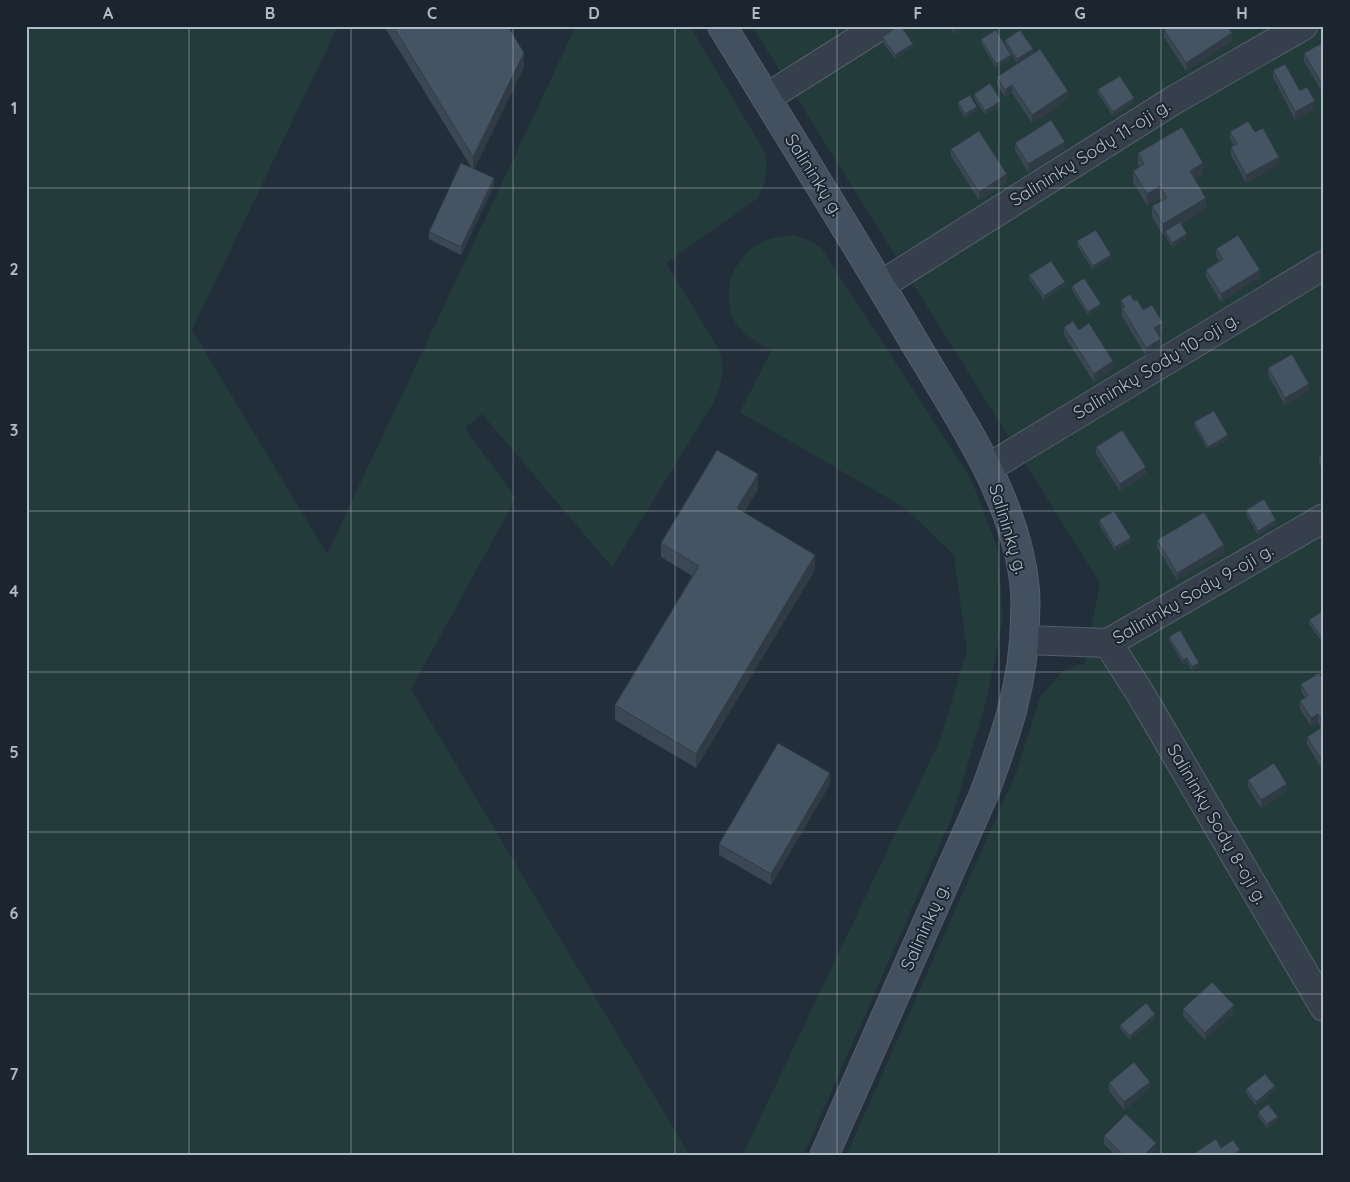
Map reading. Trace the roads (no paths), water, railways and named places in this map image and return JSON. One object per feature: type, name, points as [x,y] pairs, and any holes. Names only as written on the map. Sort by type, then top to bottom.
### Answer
[{"type":"main road","name":"Salininkų g.","points":[[722,26],[881,285],[988,468],[1005,508],[1018,549],[1026,590],[1025,640],[1017,695],[1005,740],[984,794],[824,1156]]},
{"type":"street","points":[[766,98],[880,26]]},
{"type":"street","name":"Salininkų Sodų 11-oji g.","points":[[881,285],[1174,100],[1303,26]]},
{"type":"street","name":"Salininkų Sodų 10-oji g.","points":[[988,468],[1324,265]]},
{"type":"street","name":"Salininkų Sodų 9-oji g.","points":[[1025,640],[1108,643],[1324,518]]},
{"type":"street","name":"Salininkų Sodų 8-oji g.","points":[[1108,643],[1140,693],[1324,1007]]}]
